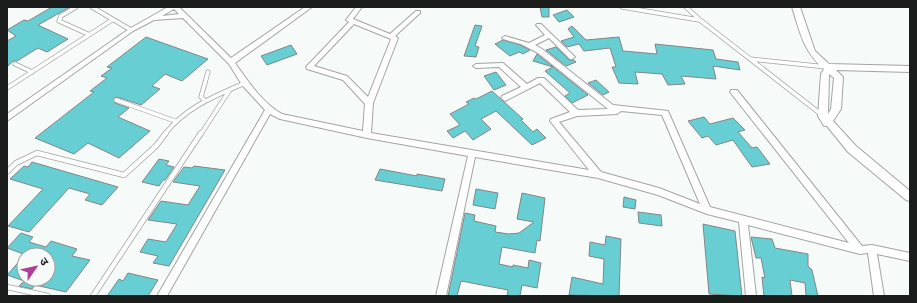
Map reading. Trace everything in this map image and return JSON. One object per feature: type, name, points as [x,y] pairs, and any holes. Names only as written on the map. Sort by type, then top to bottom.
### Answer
[{"type":"street","points":[[7,118],[131,30],[174,7],[231,62],[245,83],[270,110],[280,116],[367,135],[598,175],[659,192],[707,210],[860,250],[872,249],[910,257]]},
{"type":"street","points":[[231,62],[309,7]]},
{"type":"street","points":[[359,7],[349,20],[395,38],[369,103],[367,135]]},
{"type":"street","points":[[796,7],[810,52],[839,77],[836,109],[825,119]]},
{"type":"street","points":[[391,36],[418,12]]},
{"type":"street","points":[[152,18],[183,16]]},
{"type":"street","points":[[353,22],[309,67],[345,78],[369,103]]},
{"type":"street","points":[[539,25],[572,56]]},
{"type":"street","points":[[530,45],[550,35]]},
{"type":"street","points":[[505,38],[530,45],[611,107],[665,113],[707,210]]},
{"type":"street","points":[[476,66],[502,65],[526,88]]},
{"type":"street","points":[[829,67],[910,69]]},
{"type":"street","points":[[829,67],[825,74],[825,119],[852,149],[910,197]]},
{"type":"street","points":[[505,98],[541,80],[576,113]]},
{"type":"street","points":[[734,92],[860,250]]},
{"type":"street","points":[[162,296],[270,110]]},
{"type":"street","points":[[598,175],[554,121],[576,113],[638,110]]},
{"type":"street","points":[[441,296],[472,154]]},
{"type":"street","points":[[743,219],[751,296]]},
{"type":"street","points":[[872,249],[878,296]]},
{"type":"lane","points":[[76,7],[60,16],[59,21],[88,34]]},
{"type":"lane","points":[[92,7],[131,30]]},
{"type":"lane","points":[[622,7],[700,20]]},
{"type":"lane","points":[[686,7],[700,20],[825,119]]},
{"type":"lane","points":[[7,88],[88,34],[112,20]]},
{"type":"lane","points":[[750,59],[829,67]]},
{"type":"lane","points":[[15,64],[32,72]]},
{"type":"lane","points":[[204,100],[201,97],[208,72]]},
{"type":"lane","points":[[7,172],[16,163],[38,153],[124,175],[156,146],[174,121],[204,100],[245,83]]},
{"type":"lane","points":[[93,296],[229,90]]},
{"type":"lane","points":[[116,100],[174,121]]},
{"type":"lane","points":[[7,286],[48,296]]},
{"type":"building","points":[[52,7],[70,7],[38,25],[68,39],[47,52],[38,48],[17,61],[13,61],[7,67],[7,41],[16,36],[7,30],[24,20],[28,21]]},
{"type":"building","points":[[540,7],[549,7],[549,17],[542,17]]},
{"type":"building","points":[[567,10],[574,17],[559,22],[553,15]]},
{"type":"building","points":[[475,25],[482,26],[475,46],[479,47],[476,57],[464,56]]},
{"type":"building","points":[[572,26],[586,40],[619,37],[623,51],[657,54],[655,44],[713,50],[716,59],[738,62],[740,70],[713,66],[716,79],[681,76],[685,84],[668,85],[662,74],[635,72],[638,84],[619,83],[612,67],[616,67],[610,48],[584,51],[579,44],[567,47],[561,41],[574,37],[568,29]]},
{"type":"building","points":[[146,37],[208,59],[182,81],[165,74],[152,86],[160,89],[141,105],[117,97],[114,98],[115,103],[129,108],[118,117],[150,131],[119,158],[88,143],[74,154],[35,138],[94,92],[90,91],[107,78],[101,76],[112,68],[107,67]]},
{"type":"building","points":[[503,40],[520,45],[530,50],[523,54],[519,52],[510,56],[495,44]]},
{"type":"building","points":[[291,45],[297,54],[267,65],[261,56]]},
{"type":"building","points":[[556,47],[569,60],[574,60],[576,62],[566,66],[546,50]]},
{"type":"building","points":[[537,54],[588,95],[572,103],[565,96],[570,93],[545,71],[553,67],[533,61]]},
{"type":"building","points":[[496,72],[506,85],[494,90],[484,76]]},
{"type":"building","points":[[596,80],[609,92],[603,95],[588,83]]},
{"type":"building","points":[[492,91],[523,119],[521,120],[533,132],[537,129],[546,138],[532,145],[496,111],[481,119],[491,129],[473,140],[465,131],[453,138],[447,131],[460,125],[450,114],[469,104],[466,102]]},
{"type":"building","points":[[704,117],[710,124],[733,118],[745,130],[738,132],[752,148],[757,147],[770,164],[752,167],[733,140],[716,145],[708,136],[702,138],[688,121]]},
{"type":"building","points":[[159,159],[169,161],[166,165],[174,167],[165,180],[163,180],[159,186],[142,182]]},
{"type":"building","points":[[32,162],[118,187],[102,205],[85,200],[90,194],[69,188],[29,232],[8,226],[43,189],[10,179],[24,166],[28,167]]},
{"type":"building","points":[[194,166],[225,170],[169,266],[153,263],[158,256],[140,252],[148,239],[166,242],[177,224],[148,220],[161,201],[188,205],[200,186],[173,182],[184,167],[192,168]]},
{"type":"building","points":[[380,169],[417,176],[417,174],[445,179],[442,191],[375,180]]},
{"type":"building","points":[[476,189],[498,193],[495,209],[473,205]]},
{"type":"building","points":[[522,193],[545,198],[540,241],[537,240],[535,253],[502,247],[499,264],[528,268],[529,260],[541,263],[537,288],[522,285],[520,296],[507,296],[508,290],[461,281],[457,296],[448,296],[465,213],[475,215],[474,221],[496,226],[495,232],[509,234],[519,233],[534,222],[517,219]]},
{"type":"building","points":[[624,197],[636,200],[635,209],[623,207]]},
{"type":"building","points":[[638,212],[661,215],[662,226],[639,223]]},
{"type":"building","points":[[703,224],[735,231],[742,296],[709,294]]},
{"type":"building","points":[[21,233],[33,237],[29,242],[46,247],[16,247],[16,251],[7,248]]},
{"type":"building","points":[[606,236],[621,239],[619,296],[569,295],[572,277],[603,284],[604,259],[589,256],[590,242],[605,245]]},
{"type":"building","points":[[751,237],[772,239],[775,248],[808,254],[808,266],[812,270],[818,296],[806,296],[805,283],[790,280],[792,296],[764,296],[762,277],[765,278],[761,258],[756,258]]},
{"type":"building","points":[[51,241],[77,249],[72,256],[90,260],[66,292],[44,287],[56,287],[56,247],[46,247]]},
{"type":"building","points":[[16,265],[16,278],[7,275]]},
{"type":"building","points":[[128,273],[158,280],[148,296],[107,296],[119,279],[123,281]]},
{"type":"building","points":[[23,287],[34,287],[32,289]]}]
